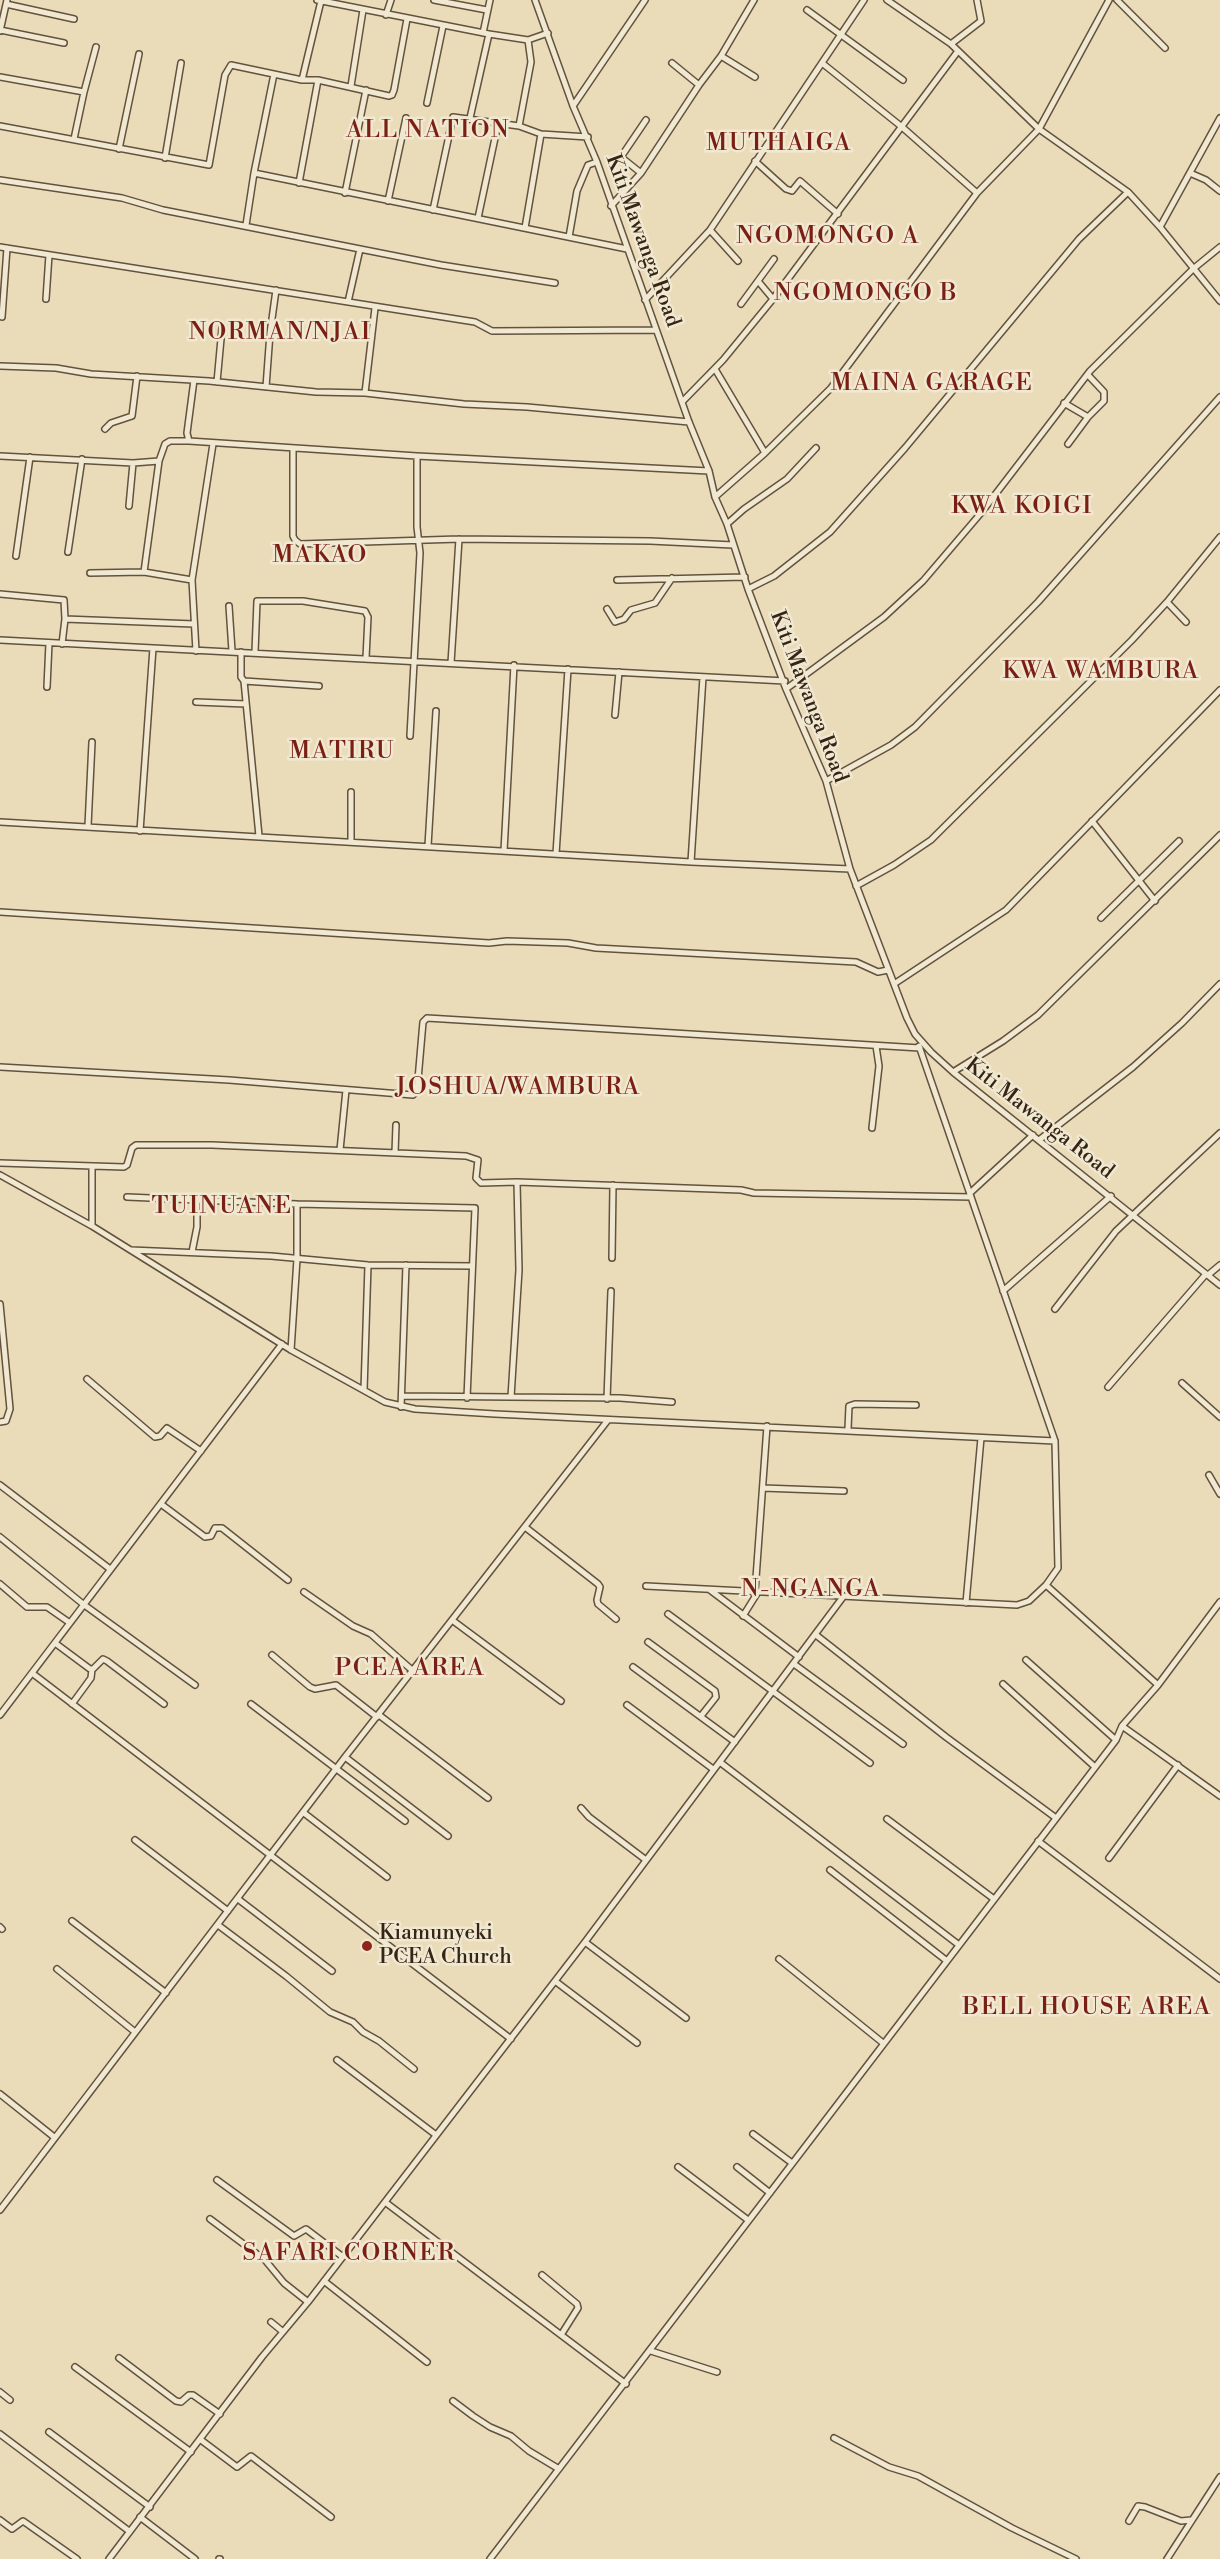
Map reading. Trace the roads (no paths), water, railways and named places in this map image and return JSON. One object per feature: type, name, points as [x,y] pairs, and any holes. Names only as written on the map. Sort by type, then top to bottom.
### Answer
[{"type":"street","points":[[302,80],[319,0],[486,34],[528,40],[548,33]]},
{"type":"street","points":[[386,15],[391,0]]},
{"type":"street","points":[[434,0],[487,10]]},
{"type":"street","points":[[471,118],[490,0]]},
{"type":"street","name":"Kiti Mawanga Road","points":[[535,0],[573,106],[588,137],[689,422],[709,471],[715,497],[727,524],[748,589],[785,681],[786,689],[826,781],[856,886],[915,1034],[953,1071],[1220,1285]]},
{"type":"street","points":[[573,106],[645,0]]},
{"type":"street","points":[[611,206],[641,173],[721,56],[753,0]]},
{"type":"street","points":[[645,300],[710,230],[864,0]]},
{"type":"street","points":[[887,0],[951,44],[1039,129],[1128,192],[1160,227],[1220,302]]},
{"type":"street","points":[[951,44],[981,21],[977,0]]},
{"type":"street","points":[[715,497],[765,453],[831,388],[977,193],[1039,129],[1109,0]]},
{"type":"street","points":[[1117,0],[1165,48]]},
{"type":"street","points":[[64,43],[0,31],[7,2],[74,19]]},
{"type":"street","points":[[351,86],[363,10]]},
{"type":"street","points":[[807,10],[903,80]]},
{"type":"street","points":[[0,126],[207,165],[211,163],[225,75],[231,65],[302,80],[318,80],[393,95],[407,19]]},
{"type":"street","points":[[427,103],[443,26]]},
{"type":"street","points":[[519,126],[531,62],[528,40]]},
{"type":"street","points":[[74,139],[96,47]]},
{"type":"street","points":[[682,402],[715,369],[773,299],[958,51]]},
{"type":"street","points":[[119,149],[139,54]]},
{"type":"street","points":[[721,56],[755,77]]},
{"type":"street","points":[[165,158],[181,63]]},
{"type":"street","points":[[672,63],[699,85]]},
{"type":"street","points":[[822,63],[902,127],[977,193]]},
{"type":"street","points":[[246,225],[274,74]]},
{"type":"street","points":[[0,77],[84,92]]},
{"type":"street","points":[[299,183],[318,80]]},
{"type":"street","points":[[345,193],[366,90]]},
{"type":"street","points":[[433,210],[452,119],[456,117],[519,126],[541,134],[588,137]]},
{"type":"street","points":[[388,201],[406,118]]},
{"type":"street","points":[[1160,227],[1217,129],[1220,118]]},
{"type":"street","points":[[641,173],[621,158],[646,120]]},
{"type":"street","points":[[478,218],[498,124]]},
{"type":"street","points":[[525,228],[541,134]]},
{"type":"street","points":[[755,161],[786,189],[792,191],[800,181],[838,214]]},
{"type":"street","points":[[569,237],[577,191],[588,165],[597,162]]},
{"type":"street","points":[[254,173],[627,249]]},
{"type":"street","points":[[1190,173],[1206,180],[1220,191]]},
{"type":"street","points":[[0,180],[122,198],[164,210],[441,265],[555,283]]},
{"type":"street","points":[[748,589],[774,576],[830,532],[912,440],[1080,238],[1128,192]]},
{"type":"street","points":[[710,230],[738,261]]},
{"type":"street","points":[[0,247],[475,322],[492,330],[656,330]]},
{"type":"street","points":[[786,689],[884,617],[923,580],[981,513],[1064,403],[1088,375],[1193,269],[1220,247]]},
{"type":"street","points":[[2,317],[7,248]]},
{"type":"street","points":[[348,302],[360,249]]},
{"type":"street","points":[[46,299],[49,255]]},
{"type":"street","points":[[741,304],[774,259]]},
{"type":"street","points":[[758,281],[773,299]]},
{"type":"street","points":[[266,387],[276,290]]},
{"type":"street","points":[[365,393],[375,308]]},
{"type":"street","points":[[217,382],[222,328]]},
{"type":"street","points":[[0,366],[56,368],[92,374],[194,380],[316,392],[365,393],[464,404],[527,407],[689,422]]},
{"type":"street","points":[[715,369],[765,453]]},
{"type":"street","points":[[1068,444],[1089,417],[1102,406],[1105,396],[1088,375]]},
{"type":"street","points":[[105,429],[111,423],[132,416],[137,376]]},
{"type":"street","points":[[189,441],[187,432],[194,380]]},
{"type":"street","points":[[826,781],[891,745],[915,727],[1038,602],[1220,398]]},
{"type":"street","points":[[1064,403],[1089,417]]},
{"type":"street","points":[[144,572],[159,461],[165,444],[170,441],[709,471]]},
{"type":"street","points":[[196,651],[192,580],[213,444]]},
{"type":"street","points":[[293,448],[293,536],[297,543],[459,539],[650,541],[733,545]]},
{"type":"street","points":[[727,524],[744,509],[787,480],[816,448]]},
{"type":"street","points":[[0,456],[133,463],[159,461]]},
{"type":"street","points":[[410,736],[420,554],[417,456]]},
{"type":"street","points":[[16,556],[30,457]]},
{"type":"street","points":[[68,552],[82,459]]},
{"type":"street","points":[[129,506],[133,463]]},
{"type":"street","points":[[856,886],[894,865],[931,840],[1132,640],[1167,602],[1220,537]]},
{"type":"street","points":[[451,663],[459,539]]},
{"type":"street","points":[[90,573],[144,572],[192,580]]},
{"type":"street","points":[[617,580],[745,577]]},
{"type":"street","points":[[607,609],[615,622],[624,619],[631,610],[655,603],[672,578]]},
{"type":"street","points":[[0,594],[64,600],[65,619],[62,644]]},
{"type":"street","points":[[255,652],[257,601],[303,601],[365,610],[368,616],[366,658]]},
{"type":"street","points":[[1167,602],[1186,622]]},
{"type":"street","points":[[229,606],[232,651]]},
{"type":"street","points":[[65,619],[195,624]]},
{"type":"street","points":[[0,640],[514,665],[785,681]]},
{"type":"street","points":[[47,687],[50,643]]},
{"type":"street","points":[[140,831],[153,648]]},
{"type":"street","points":[[241,652],[241,677],[244,681],[259,836]]},
{"type":"street","points":[[504,851],[514,665]]},
{"type":"street","points":[[556,854],[568,669]]},
{"type":"street","points":[[615,715],[620,672]]},
{"type":"street","points":[[691,862],[703,677]]},
{"type":"street","points":[[244,681],[319,686]]},
{"type":"street","points":[[894,984],[1006,910],[1220,690]]},
{"type":"street","points":[[196,702],[246,704]]},
{"type":"street","points":[[428,846],[436,711]]},
{"type":"street","points":[[88,826],[92,742]]},
{"type":"street","points":[[351,792],[351,841]]},
{"type":"street","points":[[1092,821],[1155,901]]},
{"type":"street","points":[[0,822],[691,862],[850,868]]},
{"type":"street","points":[[953,1071],[1003,1041],[1038,1015],[1220,835]]},
{"type":"street","points":[[1101,918],[1179,841]]},
{"type":"street","points":[[0,912],[387,934],[489,943],[507,940],[568,943],[596,948],[855,962],[878,972],[888,970]]},
{"type":"street","points":[[1039,1140],[1133,1067],[1182,1023],[1220,984]]},
{"type":"street","points":[[0,1067],[229,1080],[408,1095],[416,1093],[423,1022],[427,1018],[920,1048]]},
{"type":"street","points":[[646,1586],[966,1603],[1025,1604],[1046,1586],[1055,1573],[1059,1562],[1055,1441],[915,1034]]},
{"type":"street","points":[[872,1128],[879,1066],[876,1046]]},
{"type":"street","points":[[340,1150],[346,1090]]},
{"type":"street","points":[[395,1153],[396,1125]]},
{"type":"street","points":[[1055,1309],[1116,1231],[1220,1133]]},
{"type":"street","points":[[0,1163],[124,1167],[127,1165],[132,1148],[139,1144],[340,1150],[466,1156],[478,1160],[476,1178],[481,1183],[613,1185],[741,1190],[754,1193],[971,1195],[1034,1135]]},
{"type":"street","points":[[92,1166],[92,1226]]},
{"type":"street","points":[[0,1175],[92,1226],[291,1350],[385,1402],[401,1407],[608,1420],[848,1429],[1055,1441]]},
{"type":"street","points":[[511,1397],[519,1270],[517,1182]]},
{"type":"street","points":[[612,1258],[613,1185]]},
{"type":"street","points":[[1003,1291],[1111,1196]]},
{"type":"street","points":[[127,1197],[475,1208],[467,1398]]},
{"type":"street","points":[[192,1252],[197,1227],[197,1200]]},
{"type":"street","points":[[291,1350],[297,1259],[297,1204]]},
{"type":"street","points":[[129,1250],[271,1256],[368,1265],[472,1266]]},
{"type":"street","points":[[364,1390],[368,1265]]},
{"type":"street","points":[[401,1407],[406,1265]]},
{"type":"street","points":[[1108,1387],[1207,1274],[1220,1265]]},
{"type":"street","points":[[607,1399],[611,1291]]},
{"type":"street","points":[[0,1304],[10,1409],[6,1421],[0,1422]]},
{"type":"street","points":[[0,1715],[282,1344]]},
{"type":"street","points":[[87,1379],[155,1437],[160,1436],[167,1428],[201,1451]]},
{"type":"street","points":[[1182,1383],[1220,1417]]},
{"type":"street","points":[[403,1396],[672,1402]]},
{"type":"street","points":[[848,1429],[849,1406],[855,1404],[916,1405]]},
{"type":"street","points":[[0,2210],[345,1757],[608,1420]]},
{"type":"street","points":[[743,1616],[756,1592],[767,1426]]},
{"type":"street","points":[[966,1603],[981,1437]]},
{"type":"street","points":[[1209,1475],[1220,1494]]},
{"type":"street","points":[[0,1485],[110,1569]]},
{"type":"street","points":[[763,1488],[844,1491]]},
{"type":"street","points":[[161,1504],[205,1537],[211,1536],[215,1528],[222,1528],[288,1580]]},
{"type":"street","points":[[525,1527],[598,1584],[600,1587],[598,1604],[616,1619]]},
{"type":"street","points":[[0,1537],[83,1604],[195,1685]]},
{"type":"street","points":[[0,1584],[27,1607],[47,1607],[70,1623]]},
{"type":"street","points":[[1046,1586],[1158,1685]]},
{"type":"street","points":[[709,1589],[799,1657]]},
{"type":"street","points":[[304,1592],[353,1626],[371,1634],[413,1671]]},
{"type":"street","points":[[111,2558],[129,2531],[201,2440],[282,2331],[308,2302],[585,1942],[843,1597]]},
{"type":"street","points":[[490,2559],[1116,1740],[1122,1726],[1158,1685],[1220,1602]]},
{"type":"street","points":[[668,1614],[870,1763]]},
{"type":"street","points":[[452,1620],[561,1701]]},
{"type":"street","points":[[816,1635],[946,1737],[1056,1818]]},
{"type":"street","points":[[648,1642],[715,1691],[716,1697],[701,1716]]},
{"type":"street","points":[[55,1643],[92,1669]]},
{"type":"street","points":[[272,1655],[310,1687],[315,1689],[336,1685],[488,1798]]},
{"type":"street","points":[[72,1704],[91,1678],[92,1669],[103,1659],[164,1704]]},
{"type":"street","points":[[1026,1660],[1116,1740]]},
{"type":"street","points":[[794,1664],[903,1744]]},
{"type":"street","points":[[633,1666],[735,1742]]},
{"type":"street","points":[[32,1673],[511,2039]]},
{"type":"street","points":[[1003,1684],[1095,1767]]},
{"type":"street","points":[[251,1704],[405,1821]]},
{"type":"street","points":[[627,1705],[713,1769]]},
{"type":"street","points":[[1122,1726],[1220,1796]]},
{"type":"street","points":[[345,1757],[448,1836]]},
{"type":"street","points":[[721,1762],[959,1945]]},
{"type":"street","points":[[1109,1858],[1178,1765]]},
{"type":"street","points":[[580,1808],[646,1860]]},
{"type":"street","points":[[304,1813],[387,1877]]},
{"type":"street","points":[[887,1819],[994,1899]]},
{"type":"street","points":[[135,1840],[228,1911]]},
{"type":"street","points":[[1038,1841],[1220,1979]]},
{"type":"street","points":[[830,1870],[947,1961]]},
{"type":"street","points":[[238,1899],[332,1971]]},
{"type":"street","points":[[72,1920],[166,1993]]},
{"type":"street","points":[[218,1925],[330,2012],[353,2022],[363,2032],[379,2041],[414,2069]]},
{"type":"street","points":[[585,1942],[686,2018]]},
{"type":"street","points":[[779,1959],[883,2043]]},
{"type":"street","points":[[57,1970],[135,2032]]},
{"type":"street","points":[[555,1981],[637,2043]]},
{"type":"street","points":[[337,2060],[436,2135]]},
{"type":"street","points":[[0,2094],[54,2137]]},
{"type":"street","points":[[753,2134],[792,2163]]},
{"type":"street","points":[[678,2167],[748,2220]]},
{"type":"street","points":[[737,2167],[770,2193]]},
{"type":"street","points":[[217,2180],[294,2236],[306,2229],[343,2257]]},
{"type":"street","points":[[385,2202],[626,2384]]},
{"type":"street","points":[[210,2219],[265,2260],[284,2283],[308,2302]]},
{"type":"street","points":[[542,2275],[579,2308],[561,2335]]},
{"type":"street","points":[[324,2281],[427,2362]]},
{"type":"street","points":[[271,2322],[282,2331]]},
{"type":"street","points":[[651,2351],[717,2372]]},
{"type":"street","points":[[119,2358],[176,2401],[181,2402],[189,2395],[193,2395],[219,2414]]},
{"type":"street","points":[[75,2367],[190,2452]]},
{"type":"street","points":[[0,2392],[10,2400]]},
{"type":"street","points":[[453,2401],[472,2416],[511,2436],[529,2451],[560,2469]]},
{"type":"street","points":[[49,2432],[150,2506]]},
{"type":"street","points":[[0,2434],[129,2531]]},
{"type":"street","points":[[834,2438],[889,2467],[918,2476],[1012,2528],[1076,2559]]},
{"type":"street","points":[[201,2440],[237,2467],[251,2456],[331,2517]]},
{"type":"street","points":[[1167,2559],[1220,2477]]},
{"type":"street","points":[[1129,2521],[1138,2506],[1145,2506],[1181,2522],[1192,2519]]},
{"type":"street","points":[[140,2517],[195,2559]]},
{"type":"street","points":[[0,2520],[12,2529],[23,2521],[76,2559]]},
{"type":"place","name":"Kiamunyeki PCEA Church","points":[[367,1946]]},
{"type":"district","name":"ALL NATION","points":[[428,131]]},
{"type":"district","name":"MUTHAIGA","points":[[779,144]]},
{"type":"district","name":"NGOMONGO A","points":[[828,237]]},
{"type":"district","name":"NGOMONGO B","points":[[866,294]]},
{"type":"district","name":"NORMAN/NJAI","points":[[280,333]]},
{"type":"district","name":"MAINA GARAGE","points":[[932,384]]},
{"type":"district","name":"KWA KOIGI","points":[[1022,507]]},
{"type":"district","name":"MAKAO","points":[[320,556]]},
{"type":"district","name":"KWA WAMBURA","points":[[1101,672]]},
{"type":"district","name":"MATIRU","points":[[342,752]]},
{"type":"district","name":"JOSHUA/WAMBURA","points":[[518,1088]]},
{"type":"district","name":"TUINUANE","points":[[222,1207]]},
{"type":"district","name":"N-NGANGA","points":[[811,1590]]},
{"type":"district","name":"PCEA AREA","points":[[410,1669]]},
{"type":"district","name":"BELL HOUSE AREA","points":[[1087,2008]]},
{"type":"district","name":"SAFARI CORNER","points":[[349,2254]]}]
